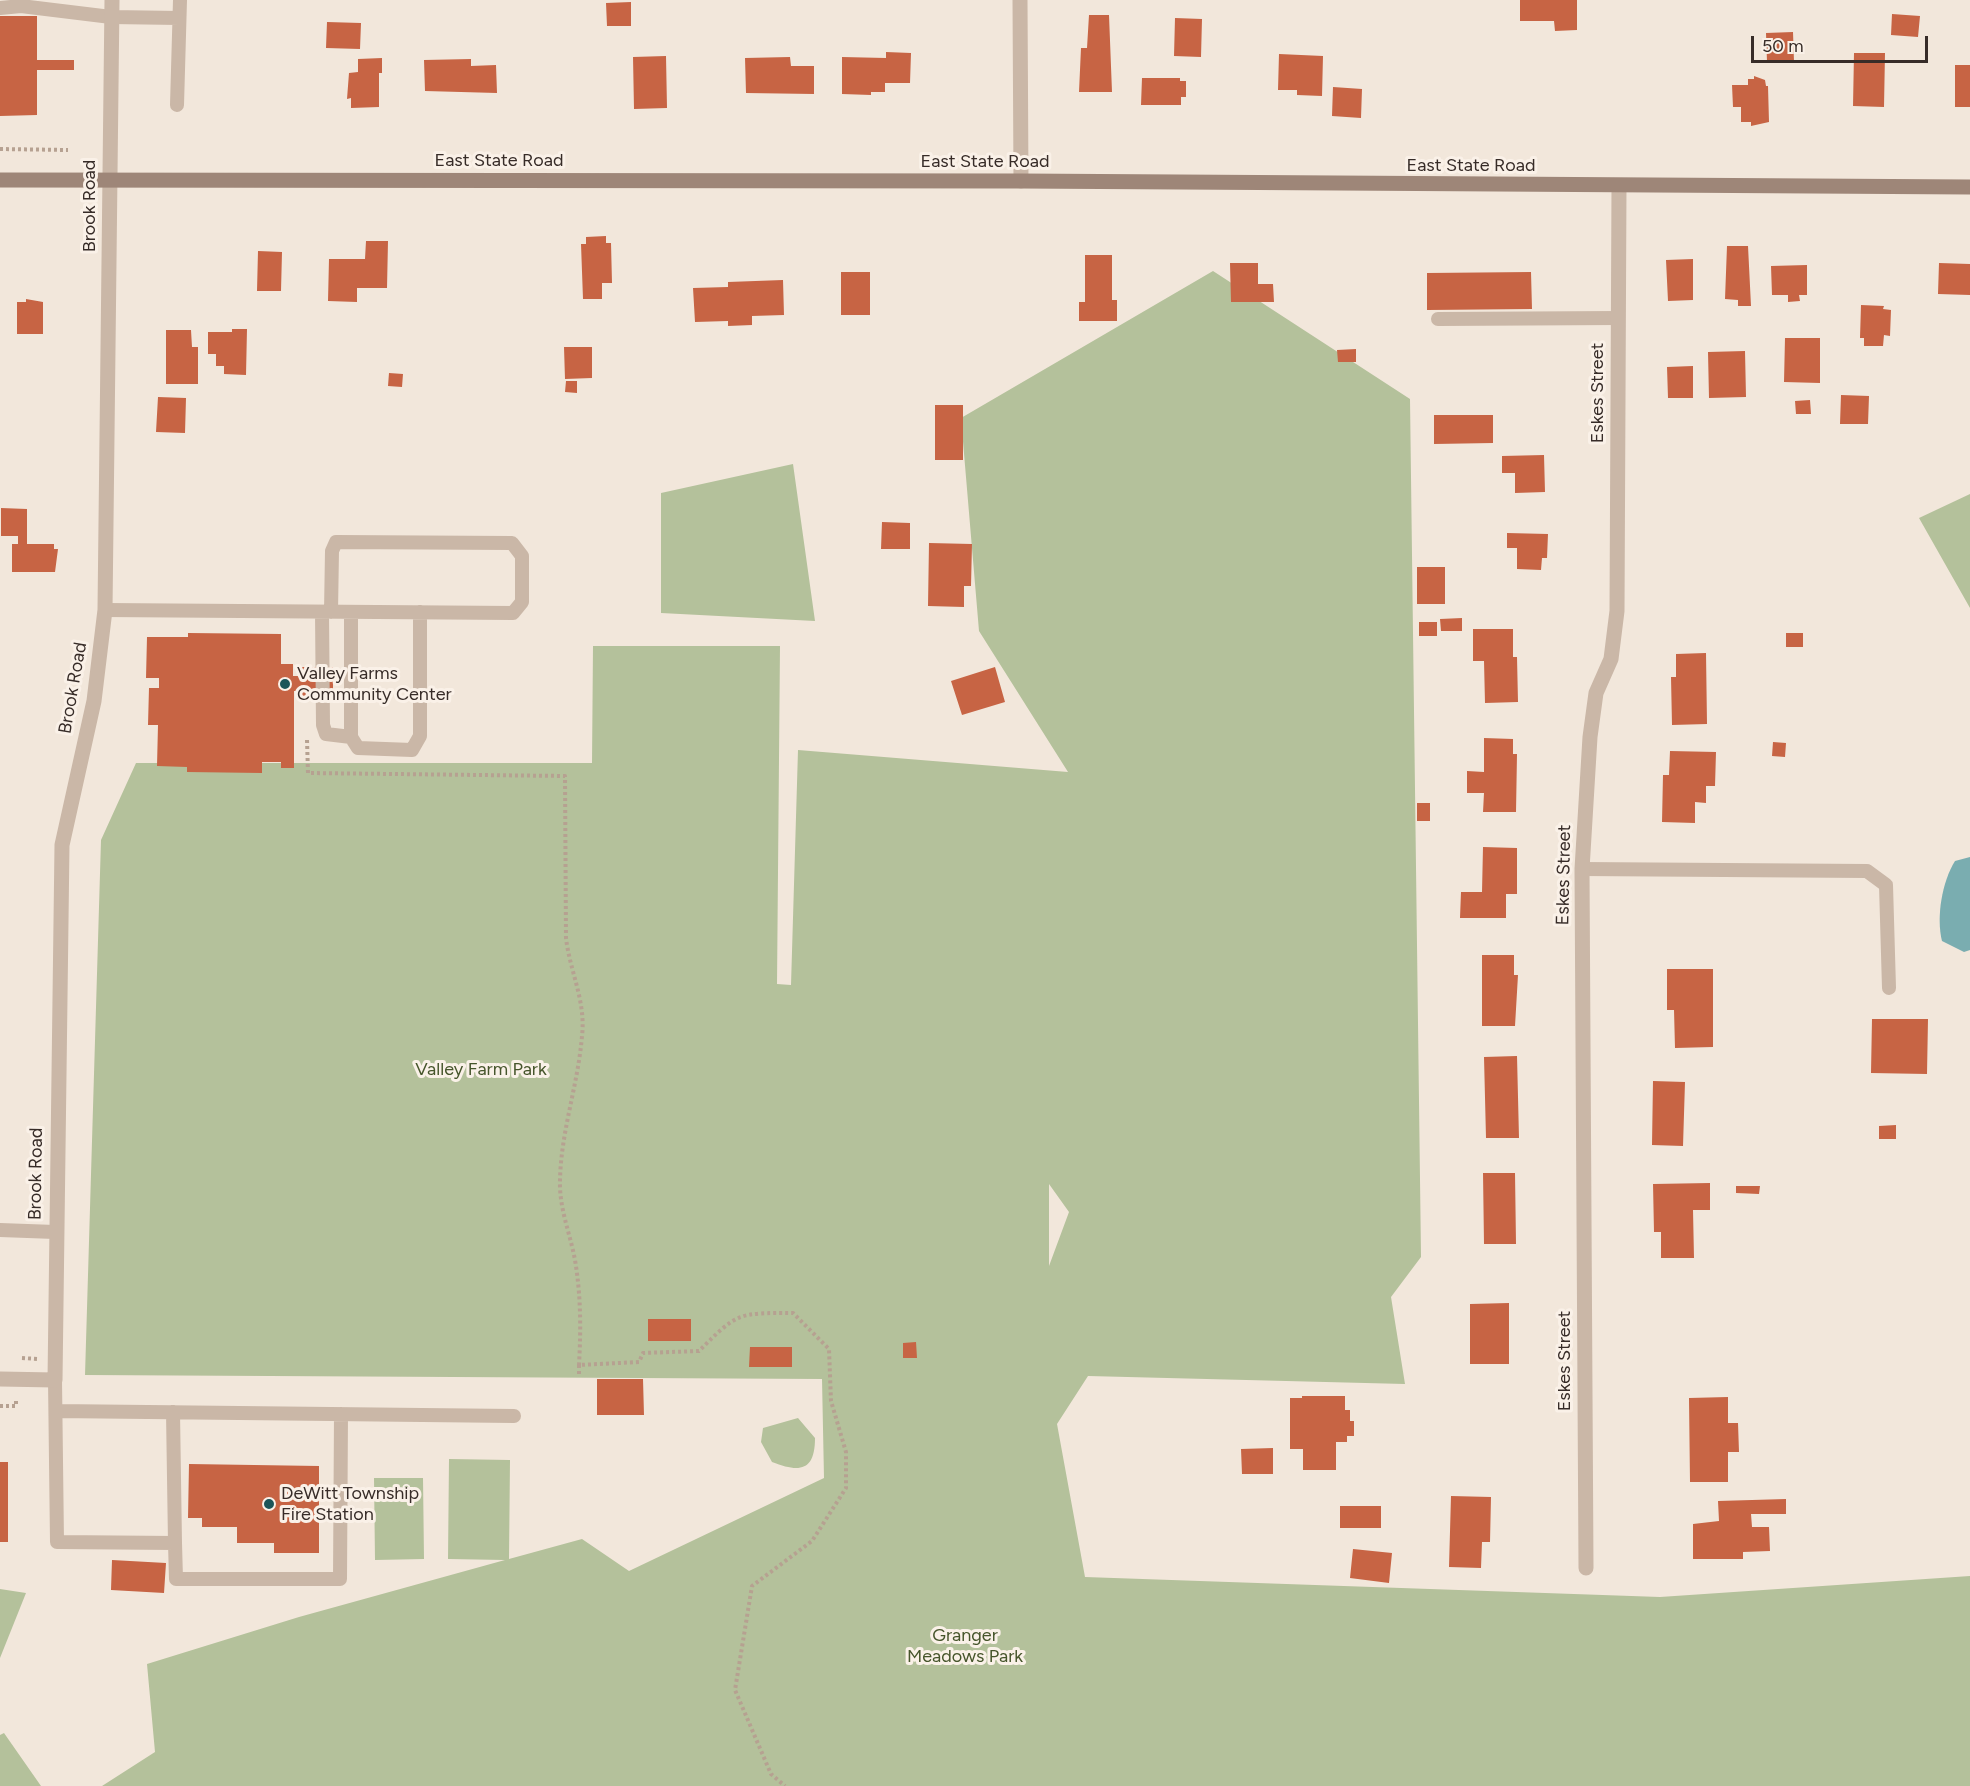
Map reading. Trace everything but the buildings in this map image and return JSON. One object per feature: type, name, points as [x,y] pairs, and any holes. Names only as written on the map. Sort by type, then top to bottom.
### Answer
[{"type":"street","name":"Brook Road","points":[[55,1380],[55,1232],[62,845],[94,701],[105,610],[112,0]]},
{"type":"street","points":[[1020,0],[1021,181]]},
{"type":"street","name":"East State Road","points":[[0,180],[1021,181],[1970,187]]},
{"type":"street","name":"Eskes Street","points":[[1586,1568],[1582,868],[1590,738],[1596,693],[1611,658],[1617,611],[1619,186]]},
{"type":"street","points":[[0,1379],[55,1380]]},
{"type":"lane","points":[[177,105],[180,0]]},
{"type":"lane","points":[[0,8],[21,6],[111,17],[179,18]]},
{"type":"lane","points":[[1438,319],[1618,318]]},
{"type":"lane","points":[[105,610],[327,612],[513,613],[522,603],[522,555],[512,543],[336,542],[332,551],[327,612],[323,725],[327,734],[351,737]]},
{"type":"lane","points":[[351,612],[351,737],[358,748],[412,750],[420,736],[420,612]]},
{"type":"lane","points":[[1582,868],[1867,871],[1886,885],[1889,988]]},
{"type":"lane","points":[[0,1230],[55,1232]]},
{"type":"lane","points":[[55,1380],[57,1542],[175,1543]]},
{"type":"lane","points":[[56,1410],[514,1416]]},
{"type":"lane","points":[[173,1413],[176,1579],[340,1579],[341,1414]]},
{"type":"path","points":[[0,149],[68,150]]},
{"type":"path","points":[[565,776],[566,938],[568,956],[581,998],[583,1034],[564,1136],[559,1181],[563,1215],[575,1258],[582,1305],[579,1374]]},
{"type":"path","points":[[579,1365],[639,1362],[644,1353],[699,1351],[728,1323],[746,1313],[793,1313],[829,1348],[831,1401],[846,1452],[846,1488],[812,1541],[752,1586],[735,1690],[771,1774],[785,1786]]},
{"type":"green space","points":[[1213,271],[1410,399],[1421,1257],[1391,1297],[1405,1384],[1088,1376],[1057,1424],[1085,1577],[1660,1597],[1970,1576],[1970,1786],[102,1786],[155,1752],[147,1664],[299,1617],[505,1560],[448,1559],[449,1459],[510,1460],[509,1559],[582,1539],[629,1571],[824,1478],[822,1379],[85,1375],[101,840],[136,763],[592,763],[593,646],[780,646],[777,984],[791,985],[798,750],[1068,772],[979,631],[961,418]],"holes":[[[1049,1184],[1069,1212],[1049,1266]]]},
{"type":"green space","points":[[793,464],[815,621],[661,613],[661,493]]},
{"type":"green space","points":[[1970,494],[1970,608],[1919,518]]},
{"type":"green space","points":[[798,1418],[815,1438],[809,1463],[798,1468],[791,1468],[772,1462],[761,1442],[763,1428]]},
{"type":"green space","points":[[374,1478],[423,1478],[424,1559],[375,1560]]},
{"type":"green space","points":[[0,1589],[26,1593],[0,1658]]},
{"type":"green space","points":[[4,1733],[41,1786],[0,1786],[0,1735]]},
{"type":"water","points":[[1970,857],[1970,950],[1964,952],[1942,941],[1940,911],[1950,869],[1955,861]]},
{"type":"place","name":"Valley Farms Community Center","points":[[285,684]]},
{"type":"place","name":"DeWitt Township Fire Station","points":[[269,1504]]},
{"type":"park label","name":"Valley Farm Park","points":[[481,1070]]},
{"type":"park label","name":"Granger Meadows Park","points":[[965,1646]]}]
